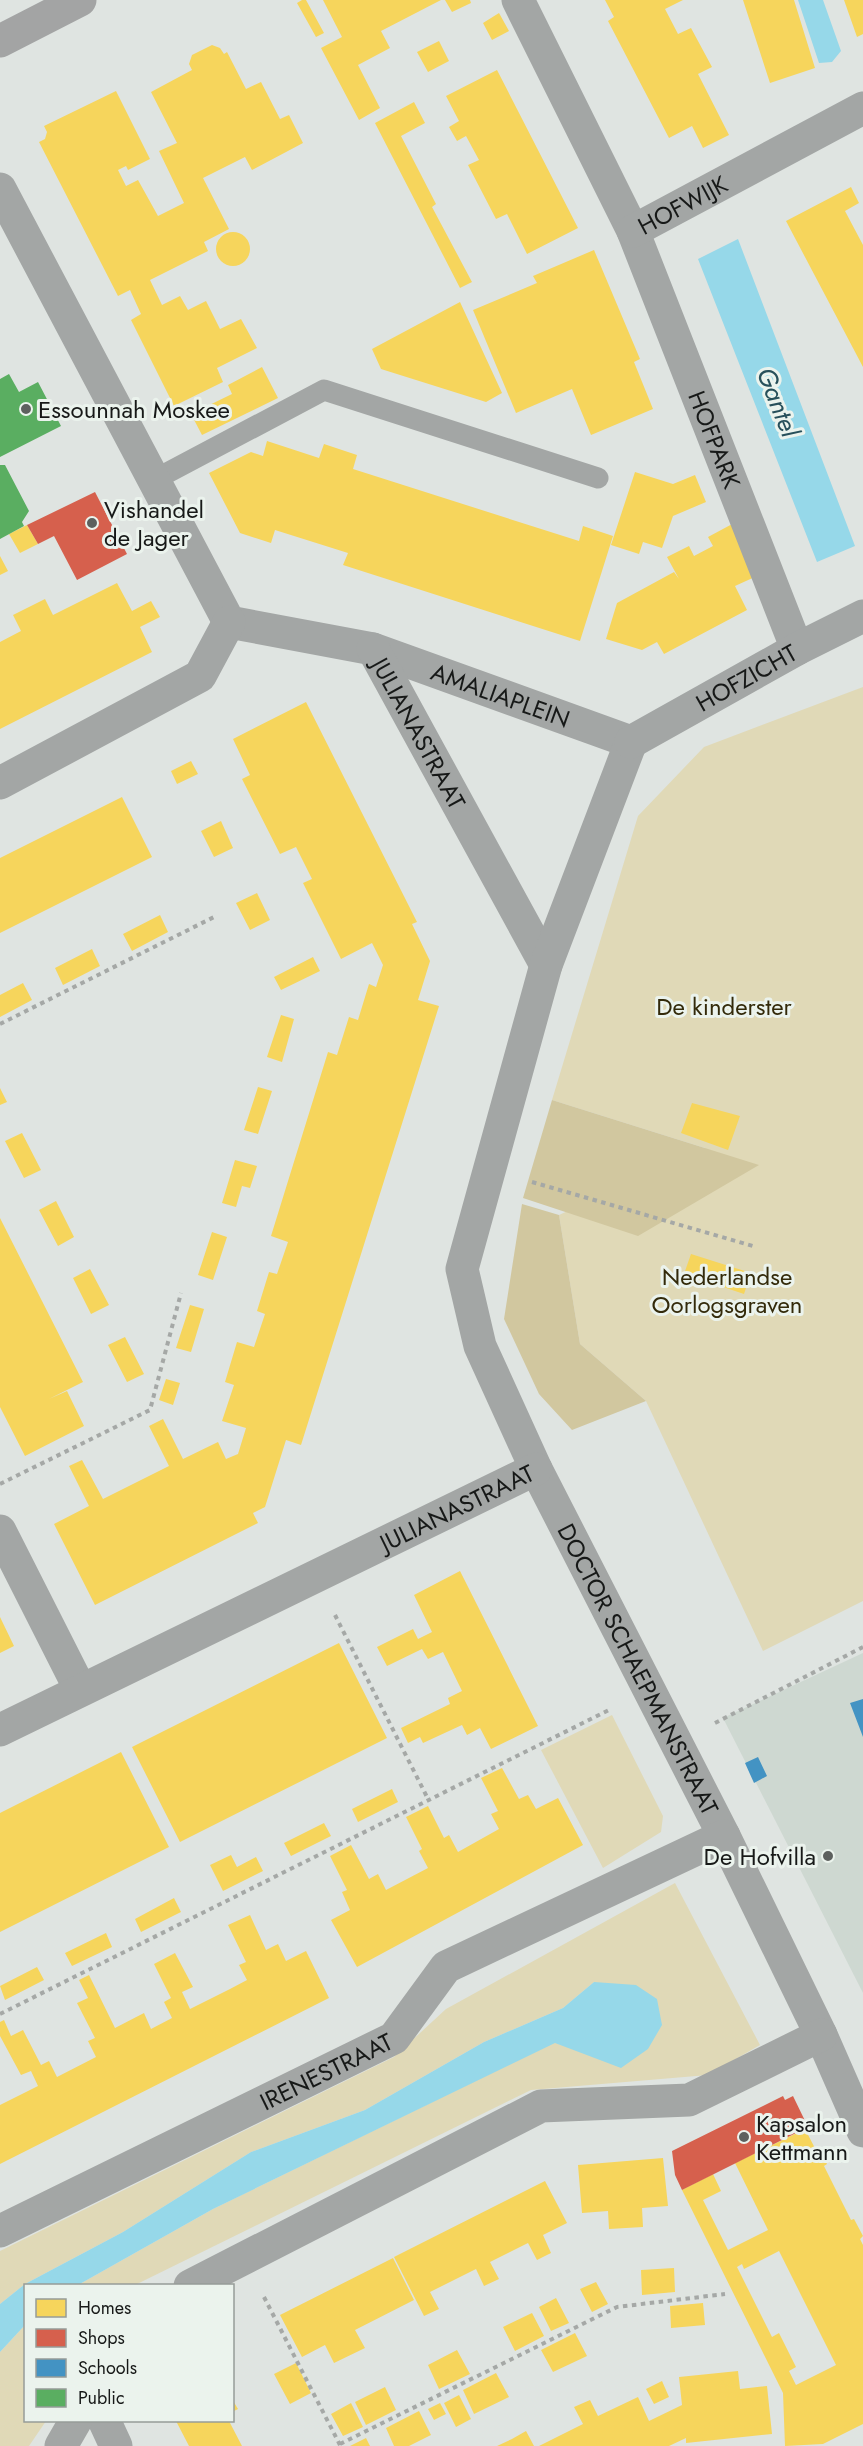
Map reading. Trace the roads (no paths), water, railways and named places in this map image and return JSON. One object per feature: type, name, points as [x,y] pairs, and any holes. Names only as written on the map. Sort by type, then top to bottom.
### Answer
[{"type":"street","points":[[0,41],[80,0]]},
{"type":"street","name":"HOFWIJK","points":[[518,0],[633,231],[863,108]]},
{"type":"street","points":[[0,189],[152,481],[229,622],[200,676],[0,783]]},
{"type":"street","name":"HOFPARK","points":[[633,231],[796,649]]},
{"type":"street","name":"HOFZICHT","points":[[631,742],[796,649],[863,616]]},
{"type":"street","name":"JULIANASTRAAT","points":[[229,622],[372,649],[546,965]]},
{"type":"street","name":"AMALIAPLEIN","points":[[372,649],[631,742]]},
{"type":"street","name":"JULIANASTRAAT","points":[[0,1730],[80,1689],[536,1469],[480,1346],[462,1269],[546,965],[631,742]]},
{"type":"street","name":"DOCTOR SCHAEPMANSTRAAT","points":[[536,1469],[724,1836],[821,2035],[863,2131]]},
{"type":"street","points":[[0,1531],[80,1689]]},
{"type":"street","name":"IRENESTRAAT","points":[[0,2231],[394,2038],[446,1967],[724,1836]]},
{"type":"street","points":[[194,2284],[541,2106],[689,2100],[821,2035]]},
{"type":"street","points":[[61,2446],[75,2422]]},
{"type":"street","points":[[104,2422],[116,2446]]},
{"type":"lane","points":[[152,481],[324,390],[598,478]]},
{"type":"water","points":[[798,0],[823,0],[841,51],[832,62],[819,63]]},
{"type":"water","name":"Gantel","points":[[738,239],[855,546],[817,562],[698,259]]},
{"type":"water","points":[[594,1982],[636,1985],[657,1999],[662,2025],[648,2049],[621,2068],[555,2043],[213,2209],[80,2284],[25,2284],[123,2232],[251,2152],[365,2110],[484,2042],[563,2008]]},
{"type":"water","points":[[24,2285],[24,2326],[0,2352],[0,2304]]},
{"type":"place","name":"Essounnah Moskee","points":[[26,409]]},
{"type":"place","name":"Vishandel de Jager","points":[[92,523]]},
{"type":"place","name":"De Hofvilla","points":[[828,1856]]},
{"type":"place","name":"Kapsalon Kettmann","points":[[744,2137]]},
{"type":"park label","name":"De kinderster","points":[[724,1006]]},
{"type":"park label","name":"Nederlandse Oorlogsgraven","points":[[727,1290]]}]
